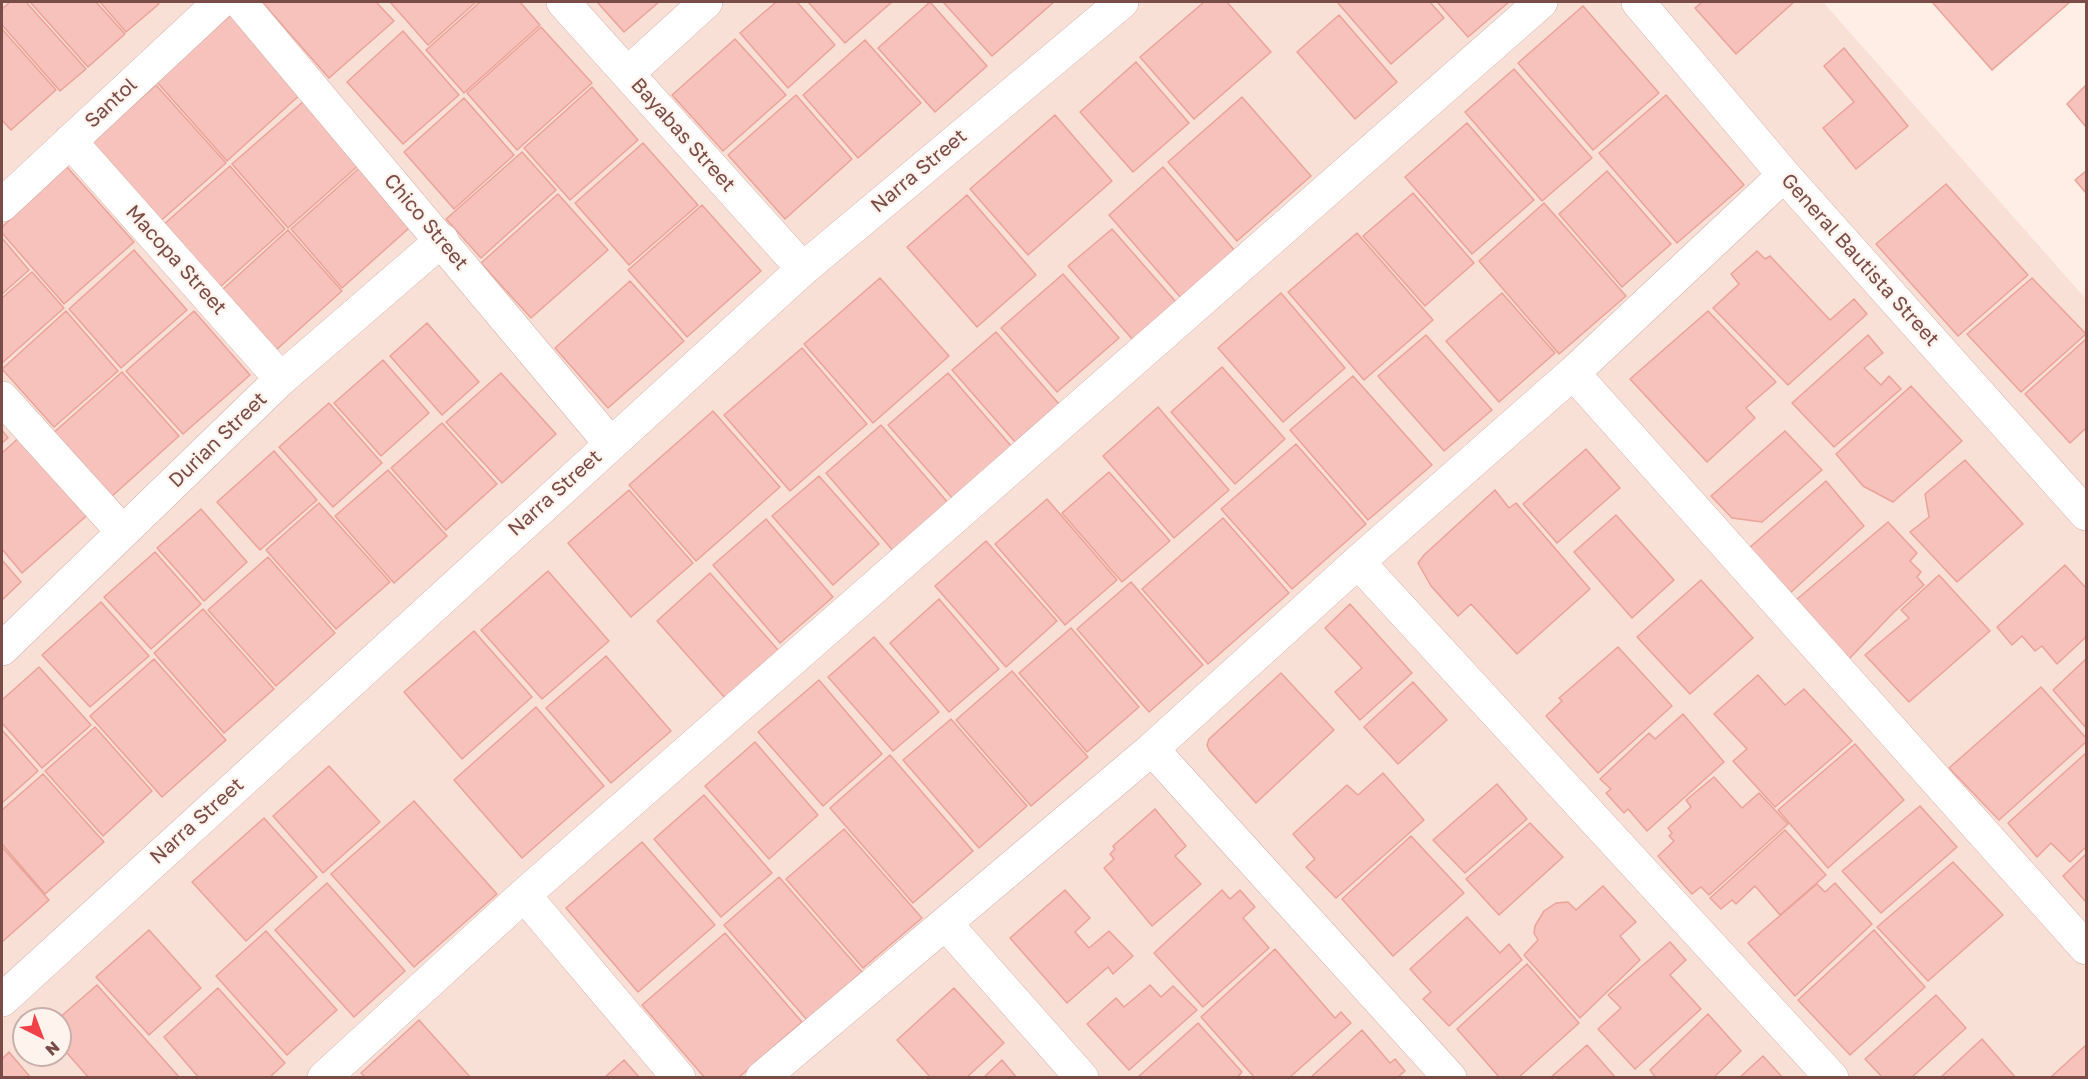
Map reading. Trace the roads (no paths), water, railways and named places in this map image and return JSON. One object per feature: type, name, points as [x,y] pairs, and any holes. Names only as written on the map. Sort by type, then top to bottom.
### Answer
[{"type":"street","name":"Santol","points":[[2,204],[220,2]]},
{"type":"street","name":"Chico Street","points":[[240,2],[610,443]]},
{"type":"street","name":"Bayabas Street","points":[[563,2],[803,269]]},
{"type":"street","points":[[628,73],[706,2]]},
{"type":"street","name":"Narra Street","points":[[2,1000],[803,269],[1122,2]]},
{"type":"street","points":[[324,1077],[524,895],[1541,2]]},
{"type":"street","name":"General Bautista Street","points":[[1638,2],[1784,175],[2086,514]]},
{"type":"street","name":"Macopa Street","points":[[70,141],[281,379]]},
{"type":"street","points":[[762,1077],[1152,749],[1358,562],[1573,373],[1784,175]]},
{"type":"street","name":"Durian Street","points":[[2,649],[281,379],[442,240]]},
{"type":"street","points":[[1573,373],[2086,948]]},
{"type":"street","points":[[2,398],[122,531]]},
{"type":"street","points":[[1358,562],[1832,1077]]},
{"type":"street","points":[[1152,749],[1450,1077]]},
{"type":"street","points":[[524,895],[679,1077]]},
{"type":"street","points":[[946,924],[1082,1077]]}]
